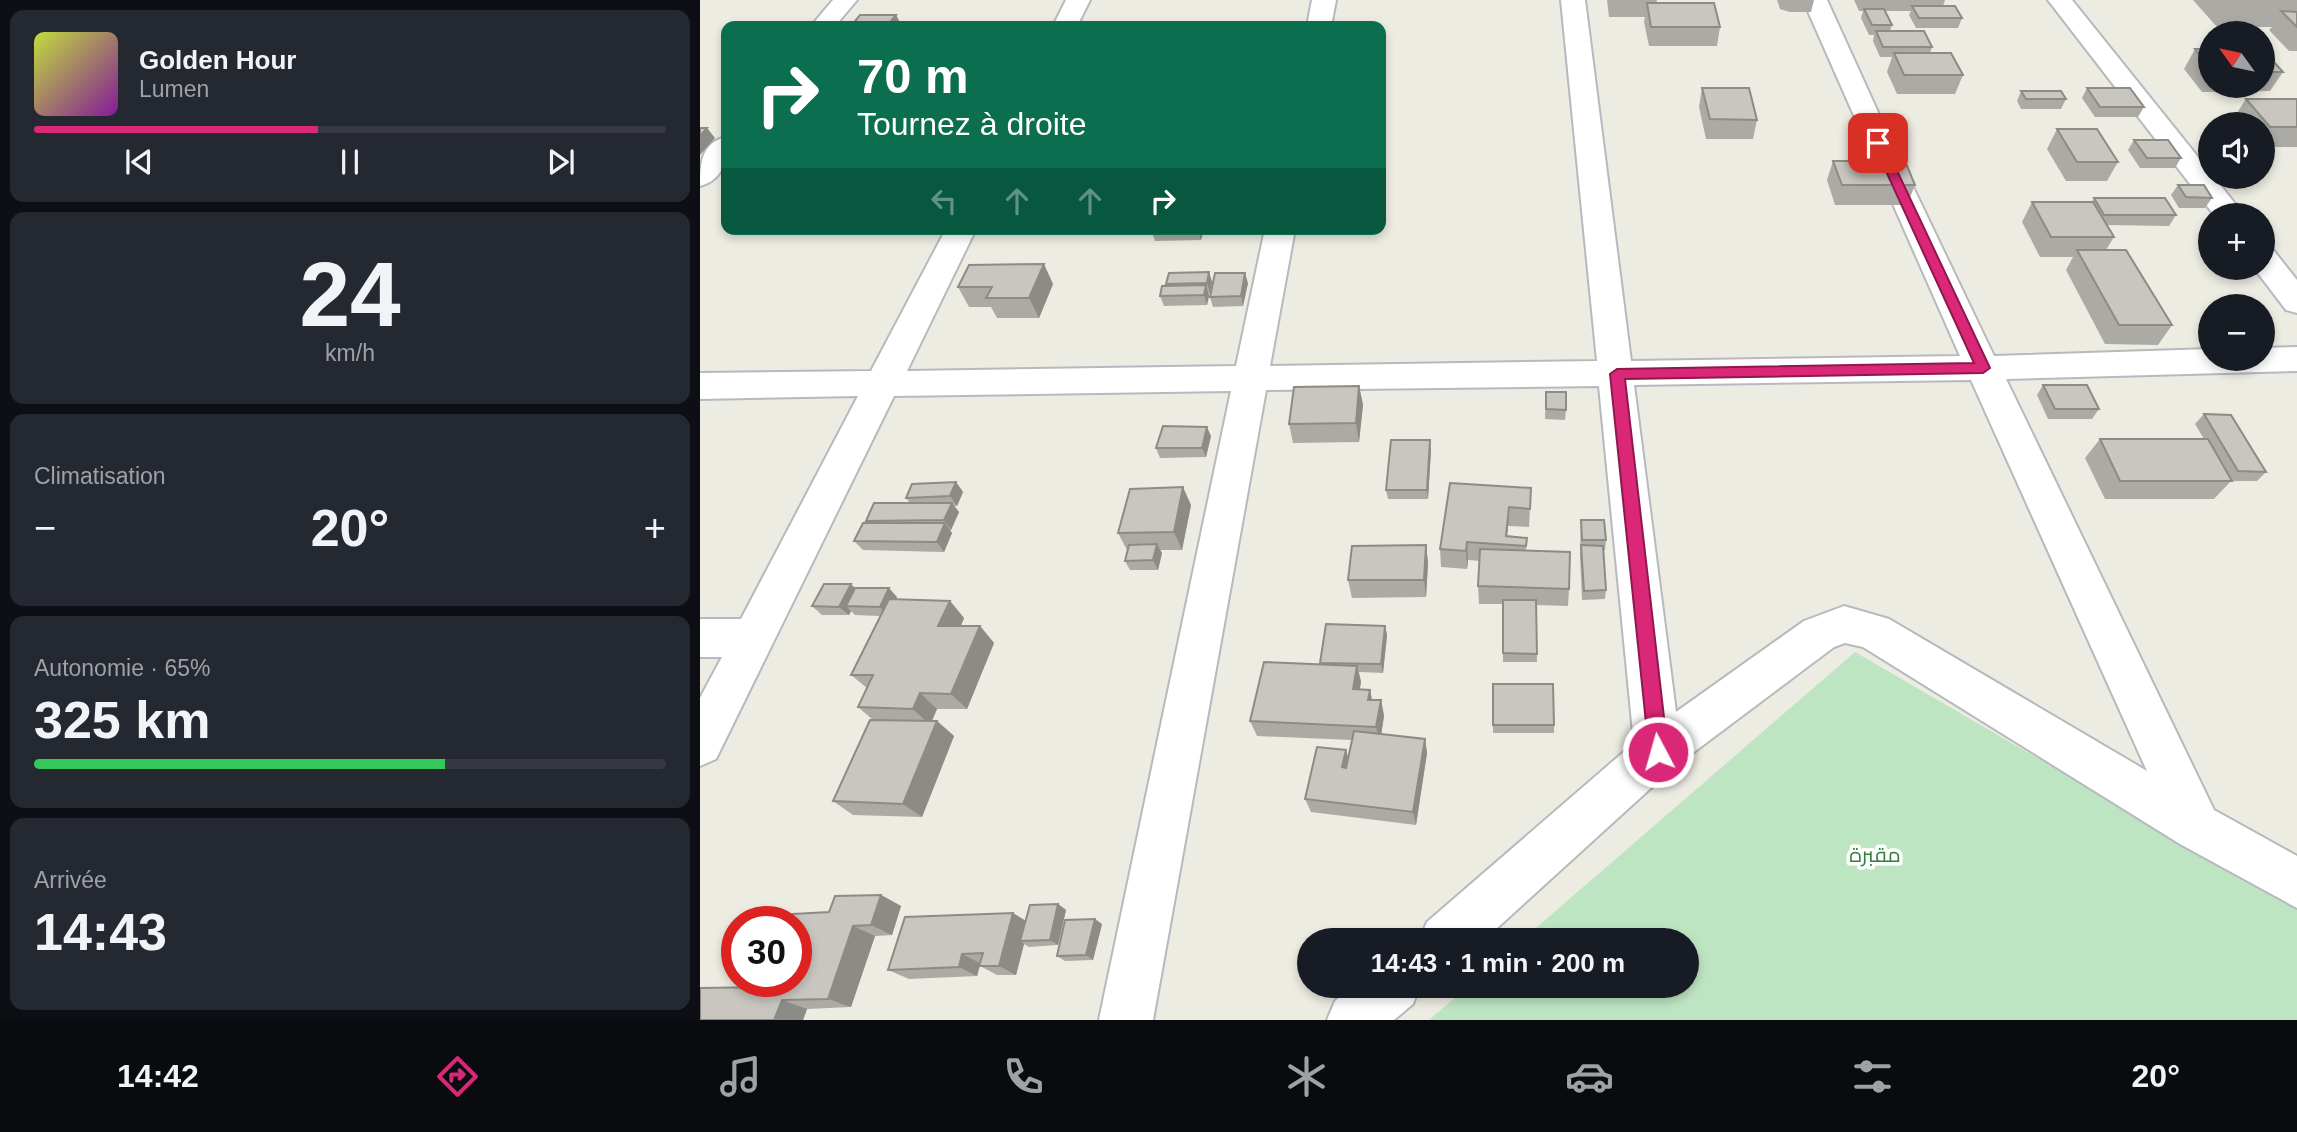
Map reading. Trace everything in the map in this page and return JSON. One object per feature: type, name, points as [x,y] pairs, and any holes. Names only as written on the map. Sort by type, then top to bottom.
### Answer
[{"type":"street","points":[[827,21],[845,0]]},
{"type":"street","points":[[1068,21],[1078,0]]},
{"type":"street","points":[[1320,21],[1324,0]]},
{"type":"street","points":[[1573,0],[1658,752]]},
{"type":"street","points":[[1815,0],[2197,827]]},
{"type":"street","points":[[2060,0],[2220,203]]},
{"type":"street","points":[[700,177],[721,151]]},
{"type":"street","points":[[700,744],[958,235]]},
{"type":"street","points":[[1126,1020],[1279,235]]},
{"type":"street","points":[[2275,274],[2297,302]]},
{"type":"street","points":[[700,386],[1983,368],[2297,359]]},
{"type":"street","points":[[1459,928],[1658,752],[1819,634],[1844,624],[1874,632],[2197,827],[2297,883]]},
{"type":"street","points":[[700,638],[754,638]]},
{"type":"street","points":[[1354,1020],[1379,998]]},
{"type":"green space","name":"مقبرة","points":[[1855,652],[2297,909],[2297,1020],[1429,1020],[1455,998],[1699,998],[1699,928],[1536,928]]},
{"type":"building","points":[[1647,3],[1714,3],[1720,27],[1651,27]]},
{"type":"building","points":[[1912,6],[1955,6],[1962,18],[1919,18]]},
{"type":"building","points":[[1864,9],[1884,9],[1892,25],[1872,25]]},
{"type":"building","points":[[2281,11],[2297,12],[2297,27]]},
{"type":"building","points":[[860,15],[896,15],[891,21],[855,21]]},
{"type":"building","points":[[1876,31],[1924,31],[1932,47],[1883,47]]},
{"type":"building","points":[[1894,53],[1951,53],[1963,75],[1904,75]]},
{"type":"building","points":[[2275,63],[2283,72],[2275,72]]},
{"type":"building","points":[[1702,88],[1749,88],[1757,120],[1710,119]]},
{"type":"building","points":[[2087,88],[2130,88],[2144,107],[2100,107]]},
{"type":"building","points":[[2021,91],[2061,91],[2066,99],[2026,99]]},
{"type":"building","points":[[2246,99],[2297,99],[2297,127],[2275,127],[2275,112],[2257,112]]},
{"type":"building","points":[[2057,129],[2097,129],[2118,162],[2077,162]]},
{"type":"building","points":[[2134,140],[2168,140],[2181,158],[2147,158]]},
{"type":"building","points":[[1833,161],[1905,161],[1915,185],[1842,185]]},
{"type":"building","points":[[2178,185],[2198,185],[2198,189],[2206,189],[2212,198],[2186,197]]},
{"type":"building","points":[[2094,198],[2165,198],[2176,215],[2104,215]]},
{"type":"building","points":[[2032,202],[2093,202],[2114,237],[2051,237]]},
{"type":"building","points":[[2077,250],[2126,250],[2172,325],[2119,325]]},
{"type":"building","points":[[1044,264],[1029,298],[986,298],[992,287],[958,287],[969,265]]},
{"type":"building","points":[[1209,272],[1207,283],[1166,284],[1169,273]]},
{"type":"building","points":[[1215,273],[1245,273],[1241,296],[1210,297]]},
{"type":"building","points":[[1206,285],[1204,295],[1160,296],[1162,286]]},
{"type":"building","points":[[2043,385],[2087,385],[2099,409],[2055,409]]},
{"type":"building","points":[[1359,386],[1356,423],[1289,424],[1294,387]]},
{"type":"building","points":[[1546,392],[1566,392],[1566,410],[1546,409]]},
{"type":"building","points":[[2204,414],[2231,415],[2266,472],[2238,471]]},
{"type":"building","points":[[1163,426],[1207,427],[1202,448],[1156,448]]},
{"type":"building","points":[[2100,439],[2208,439],[2232,481],[2120,481]]},
{"type":"building","points":[[1391,440],[1430,440],[1427,490],[1386,490]]},
{"type":"building","points":[[956,482],[950,496],[906,498],[912,484]]},
{"type":"building","points":[[1450,483],[1531,488],[1530,509],[1509,507],[1506,536],[1527,538],[1526,546],[1467,542],[1466,551],[1440,549]]},
{"type":"building","points":[[1183,487],[1174,532],[1118,533],[1130,489]]},
{"type":"building","points":[[874,503],[952,503],[944,520],[866,521]]},
{"type":"building","points":[[1581,520],[1604,520],[1606,540],[1582,540]]},
{"type":"building","points":[[863,523],[945,523],[937,542],[854,541]]},
{"type":"building","points":[[1157,544],[1153,560],[1125,561],[1129,545]]},
{"type":"building","points":[[1426,545],[1424,580],[1348,580],[1352,546]]},
{"type":"building","points":[[1581,545],[1603,546],[1606,590],[1584,591]]},
{"type":"building","points":[[1480,549],[1570,552],[1569,589],[1478,586]]},
{"type":"building","points":[[824,584],[851,584],[839,607],[812,606]]},
{"type":"building","points":[[855,588],[889,588],[880,607],[846,606]]},
{"type":"building","points":[[889,599],[950,601],[938,626],[980,626],[951,694],[920,693],[913,709],[858,707],[873,675],[851,675]]},
{"type":"building","points":[[1503,600],[1536,600],[1537,654],[1503,653]]},
{"type":"building","points":[[1326,624],[1385,626],[1381,664],[1320,663]]},
{"type":"building","points":[[1264,662],[1357,666],[1353,689],[1370,690],[1368,700],[1381,700],[1376,727],[1250,721]]},
{"type":"building","points":[[1493,684],[1553,684],[1554,725],[1493,725]]},
{"type":"building","points":[[870,720],[937,721],[903,804],[833,801]]},
{"type":"building","points":[[1354,731],[1425,739],[1413,812],[1305,799],[1317,747],[1346,750],[1342,767],[1346,768]]},
{"type":"building","points":[[881,895],[871,925],[853,926],[828,999],[782,1000],[774,1020],[700,1020],[700,988],[721,988],[721,997],[812,997],[812,913],[829,912],[835,896]]},
{"type":"building","points":[[1058,904],[1050,940],[1020,941],[1030,905]]},
{"type":"building","points":[[1013,913],[999,966],[979,966],[983,953],[962,954],[959,967],[888,970],[905,917]]},
{"type":"building","points":[[1095,919],[1086,955],[1057,956],[1065,920]]},
{"type":"route","points":[[1658,752],[1617,374],[1983,368],[1878,143]]}]
